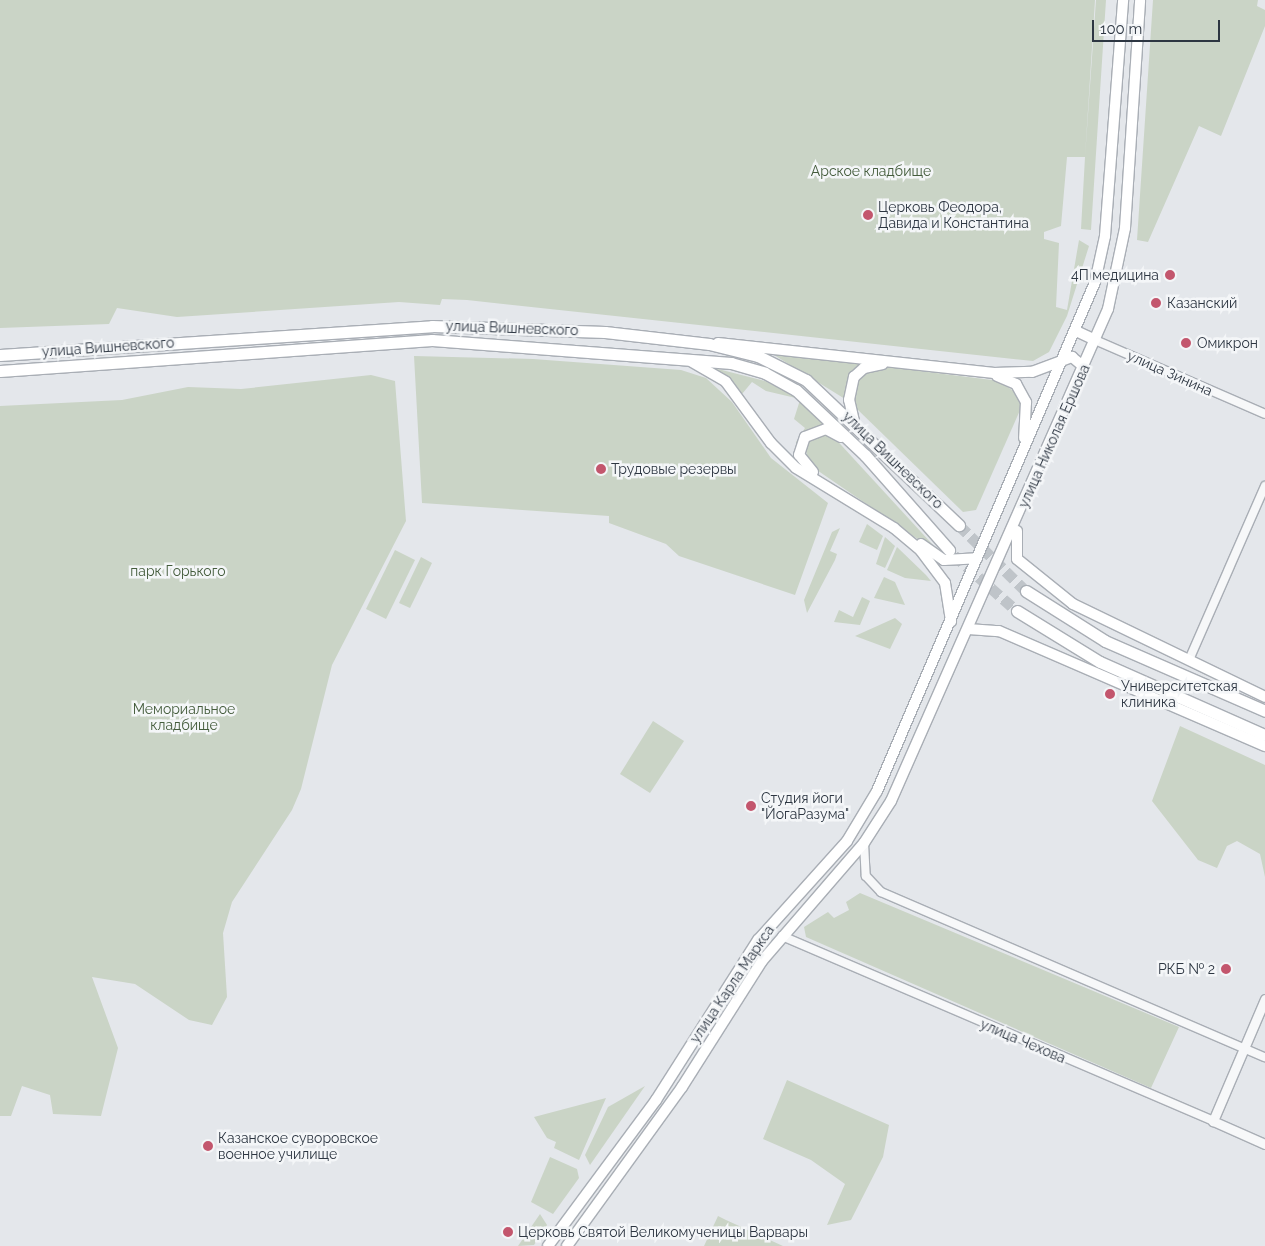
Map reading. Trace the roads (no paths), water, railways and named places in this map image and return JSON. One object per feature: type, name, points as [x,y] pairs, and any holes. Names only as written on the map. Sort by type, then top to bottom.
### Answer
[{"type":"main road","name":"улица Николая Ершова","points":[[934,665],[977,558],[1076,331],[1095,282],[1105,236],[1123,0]]},
{"type":"main road","name":"улица Николая Ершова","points":[[864,843],[891,801],[1022,510],[1095,340],[1118,274],[1125,228],[1140,0]]},
{"type":"main road","name":"улица Вишневского","points":[[0,355],[432,326],[500,325],[677,339],[737,350],[776,363],[820,391],[854,421],[959,525]]},
{"type":"main road","name":"улица Зинина","points":[[1076,331],[1095,340]]},
{"type":"main road","points":[[677,339],[994,372],[1032,372],[1063,359],[1076,358],[1084,366]]},
{"type":"main road","name":"улица Вишневского","points":[[0,371],[413,340],[680,356],[740,365],[780,380],[864,455],[949,550]]},
{"type":"main road","points":[[680,356],[726,382],[771,443],[796,468],[894,528],[921,551],[945,583],[951,623]]},
{"type":"main road","points":[[854,421],[851,384],[859,372],[872,365],[994,376],[1016,384],[1026,402],[1021,456]]},
{"type":"main road","points":[[864,455],[826,429],[811,432],[800,449],[807,468],[897,524],[937,557],[952,561],[977,558]]},
{"type":"main road","points":[[1022,510],[1015,541],[1017,559],[1027,569],[1073,604],[1265,697]]},
{"type":"main road","points":[[1026,591],[1105,641],[1265,711]]},
{"type":"main road","points":[[1017,612],[1100,662],[1265,735]]},
{"type":"main road","points":[[968,629],[999,631],[1265,746]]},
{"type":"main road","name":"улица Карла Маркса","points":[[548,1246],[656,1100],[758,940],[861,821],[934,665]]},
{"type":"main road","name":"улица Карла Маркса","points":[[572,1243],[682,1087],[782,936],[864,843]]},
{"type":"main road","points":[[562,1227],[572,1243]]},
{"type":"street","name":"улица Зинина","points":[[1095,340],[1265,414]]},
{"type":"street","points":[[1189,660],[1265,486]]},
{"type":"street","points":[[864,843],[866,876],[881,892],[1265,1057]]},
{"type":"street","name":"улица Чехова","points":[[782,936],[1265,1144]]},
{"type":"street","points":[[1213,1121],[1265,999]]},
{"type":"tunnel","points":[[959,525],[1026,591]]},
{"type":"tunnel","points":[[954,555],[1017,611]]},
{"type":"place","name":"Церковь Феодора, Давида и Константина","points":[[868,215]]},
{"type":"place","name":"4П медицина","points":[[1170,275]]},
{"type":"place","name":"Казанский","points":[[1156,303]]},
{"type":"place","name":"Омикрон","points":[[1186,343]]},
{"type":"place","name":"Трудовые резервы","points":[[601,469]]},
{"type":"place","name":"Университетская клиника","points":[[1110,694]]},
{"type":"place","name":"Студия йоги \"ЙогаРазума\"","points":[[751,806]]},
{"type":"place","name":"РКБ № 2","points":[[1226,969]]},
{"type":"place","name":"Казанское суворовское военное училище","points":[[208,1146]]},
{"type":"place","name":"Церковь Святой Великомученицы Варвары","points":[[508,1232]]},
{"type":"park label","name":"Арское кладбище","points":[[871,171]]},
{"type":"park label","name":"парк Горького","points":[[178,571]]},
{"type":"park label","name":"Мемориальное кладбище","points":[[184,718]]}]
